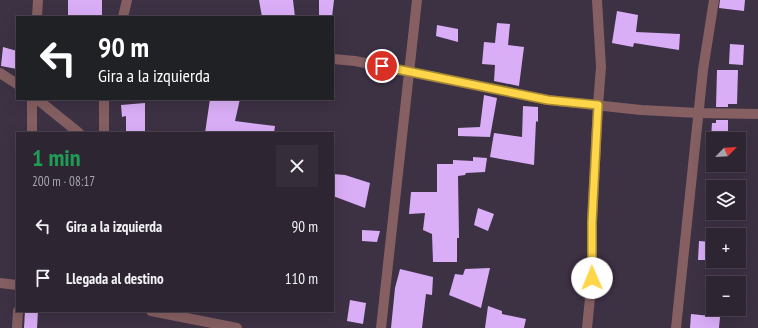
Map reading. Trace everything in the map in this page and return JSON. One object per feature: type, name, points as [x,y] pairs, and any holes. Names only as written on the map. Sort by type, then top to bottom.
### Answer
[{"type":"street","points":[[37,16],[38,0]]},
{"type":"street","points":[[123,16],[127,0]]},
{"type":"street","points":[[381,328],[417,0]]},
{"type":"street","points":[[587,328],[592,278],[592,222],[601,67],[597,0]]},
{"type":"street","points":[[676,328],[698,113],[714,0]]},
{"type":"street","points":[[334,59],[355,61],[548,100],[641,110],[758,114]]},
{"type":"street","points":[[1,74],[16,74]]},
{"type":"street","points":[[1,74],[16,83]]},
{"type":"street","points":[[32,100],[32,132]]},
{"type":"street","points":[[38,100],[78,132]]},
{"type":"street","points":[[104,100],[104,132]]},
{"type":"street","points":[[0,283],[16,284]]},
{"type":"street","points":[[17,328],[18,312]]},
{"type":"street","points":[[156,312],[237,328]]},
{"type":"building","points":[[68,0],[102,0],[102,16],[68,16]]},
{"type":"building","points":[[259,0],[293,0],[295,16],[262,16]]},
{"type":"building","points":[[319,0],[334,0],[332,16],[319,16]]},
{"type":"building","points":[[720,0],[745,0],[744,11],[719,8]]},
{"type":"building","points":[[617,11],[638,15],[636,32],[680,34],[679,50],[634,43],[633,47],[612,43]]},
{"type":"building","points":[[497,23],[510,24],[508,45],[524,47],[519,86],[494,81],[495,65],[482,64],[484,42],[495,43]]},
{"type":"building","points":[[437,25],[458,29],[458,42],[436,36]]},
{"type":"building","points":[[730,44],[744,45],[743,65],[729,64]]},
{"type":"building","points":[[3,47],[16,51],[16,69],[1,66]]},
{"type":"building","points":[[717,70],[738,70],[737,104],[728,104],[728,107],[716,107]]},
{"type":"building","points":[[484,95],[497,98],[490,137],[458,136],[458,128],[480,127]]},
{"type":"building","points":[[210,100],[240,100],[235,121],[275,126],[274,132],[205,132]]},
{"type":"building","points":[[145,103],[145,132],[126,132],[126,116],[122,117],[121,105]]},
{"type":"building","points":[[523,106],[538,107],[534,165],[490,157],[494,133],[522,137]]},
{"type":"building","points":[[716,120],[728,120],[728,132],[711,132],[712,123],[716,123]]},
{"type":"building","points":[[473,157],[487,158],[485,172],[466,173],[465,175],[458,176],[459,238],[457,238],[457,262],[433,262],[432,234],[423,230],[425,213],[409,214],[411,192],[437,192],[437,164],[453,164],[453,160],[473,161]]},
{"type":"building","points":[[334,174],[345,175],[370,183],[365,208],[334,196]]},
{"type":"building","points":[[478,208],[494,214],[488,231],[474,225]]},
{"type":"building","points":[[362,230],[380,231],[377,242],[362,241]]},
{"type":"building","points":[[699,241],[706,242],[706,260],[698,260]]},
{"type":"building","points":[[490,268],[481,308],[449,295],[455,274],[463,275],[465,269]]},
{"type":"building","points":[[400,269],[433,277],[432,295],[426,294],[422,328],[391,328],[395,288]]},
{"type":"building","points":[[350,300],[366,303],[363,324],[347,321]]},
{"type":"building","points":[[488,306],[502,311],[502,314],[526,319],[524,328],[485,328]]},
{"type":"building","points":[[25,312],[38,312],[37,328],[24,328]]},
{"type":"building","points":[[691,314],[720,317],[719,328],[690,328]]},
{"type":"route","points":[[382,66],[548,100],[598,105],[592,222],[592,278]]}]
